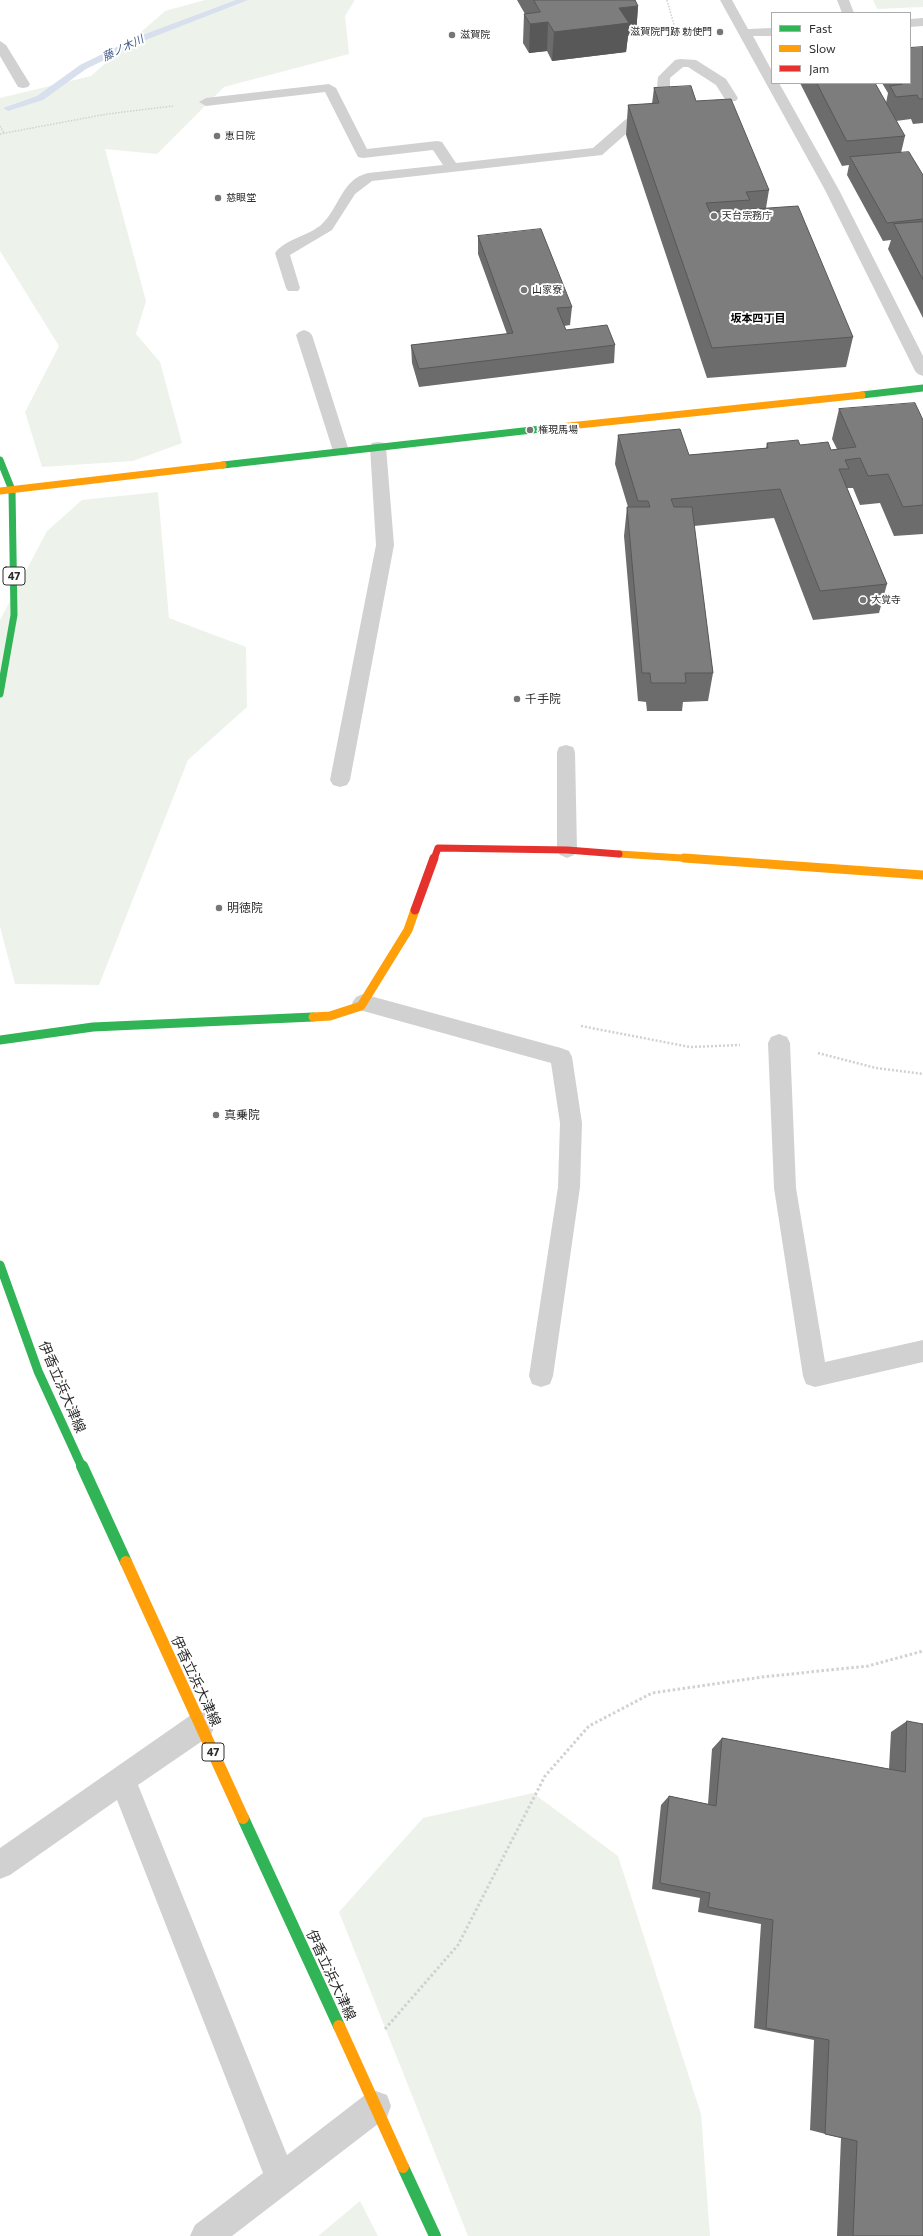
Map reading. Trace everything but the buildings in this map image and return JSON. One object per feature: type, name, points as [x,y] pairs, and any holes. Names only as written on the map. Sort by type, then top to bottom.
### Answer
[{"type":"street","points":[[726,0],[743,34],[771,83]]},
{"type":"street","points":[[843,0],[848,12]]},
{"type":"street","points":[[911,23],[923,22]]},
{"type":"street","points":[[743,34],[771,32]]},
{"type":"street","points":[[0,45],[23,84]]},
{"type":"street","points":[[292,288],[282,253],[327,227],[350,191],[368,177],[597,152],[630,123],[663,102],[664,77],[680,63],[691,63],[720,82],[731,98]]},
{"type":"street","points":[[772,84],[832,190],[923,371]]},
{"type":"street","points":[[206,102],[329,88],[363,154],[437,145],[451,167]]},
{"type":"street","points":[[304,335],[341,451]]},
{"type":"street","points":[[0,491],[341,451],[923,388]]},
{"type":"street","points":[[340,780],[385,545],[378,448]]},
{"type":"street","name":"47","points":[[0,460],[12,490],[14,615],[0,694]]},
{"type":"street","points":[[566,752],[567,850]]},
{"type":"street","points":[[0,1040],[93,1027],[330,1016],[361,1006],[408,930],[438,848],[567,850],[923,875]]},
{"type":"street","points":[[363,1003],[561,1057],[571,1124],[569,1187],[541,1376]]},
{"type":"street","points":[[779,1043],[785,1188],[815,1376],[923,1351]]},
{"type":"street","name":"伊香立浜大津線","points":[[0,1265],[38,1371],[435,2236]]},
{"type":"street","points":[[0,1865],[201,1725]]},
{"type":"street","points":[[122,1779],[280,2178]]},
{"type":"street","points":[[206,2236],[376,2106]]},
{"type":"path","points":[[0,134],[107,114],[206,102]]},
{"type":"path","points":[[0,126],[4,133]]},
{"type":"path","points":[[550,1054],[581,1026],[690,1047],[779,1043],[876,1068],[923,1074]]},
{"type":"path","points":[[356,2063],[458,1945],[545,1776],[589,1726],[652,1693],[762,1677],[868,1666],[923,1651]]},
{"type":"shaded area","points":[[205,0],[355,0],[345,16],[349,54],[224,87],[157,154],[105,149],[146,301],[136,334],[160,362],[182,443],[133,461],[42,467],[25,412],[59,346],[0,251],[0,98],[91,76],[165,11]]},
{"type":"shaded area","points":[[873,0],[923,0],[923,7],[877,9]]},
{"type":"shaded area","points":[[158,492],[169,618],[246,647],[247,707],[188,760],[99,985],[15,984],[0,927],[0,620],[47,531],[82,500]]},
{"type":"shaded area","points":[[533,1793],[618,1856],[701,2114],[710,2236],[468,2236],[339,1912],[423,1818]]},
{"type":"shaded area","points":[[360,2201],[378,2236],[318,2236]]},
{"type":"waterway","name":"藤ノ木川","points":[[8,108],[40,98],[83,67],[140,39],[244,0]]},
{"type":"traffic: fast","points":[[862,395],[923,388]]},
{"type":"traffic: fast","points":[[223,465],[541,429]]},
{"type":"traffic: fast","points":[[0,460],[12,490],[14,615],[0,694]]},
{"type":"traffic: fast","points":[[0,1040],[93,1027],[313,1017]]},
{"type":"traffic: fast","points":[[0,1265],[38,1371],[126,1562]]},
{"type":"traffic: fast","points":[[243,1818],[339,2026]]},
{"type":"traffic: fast","points":[[403,2167],[435,2236]]},
{"type":"traffic: slow","points":[[541,429],[862,395]]},
{"type":"traffic: slow","points":[[0,491],[223,465]]},
{"type":"traffic: slow","points":[[619,854],[923,875]]},
{"type":"traffic: slow","points":[[313,1017],[330,1016],[361,1006],[408,930],[415,910]]},
{"type":"traffic: slow","points":[[126,1562],[243,1818]]},
{"type":"traffic: slow","points":[[339,2026],[403,2167]]},
{"type":"traffic: jam","points":[[415,910],[438,848],[567,850],[619,854]]},
{"type":"place","name":"滋賀院門跡 勅使門","points":[[720,32]]},
{"type":"place","name":"滋賀院","points":[[452,35]]},
{"type":"place","name":"恵日院","points":[[217,136]]},
{"type":"place","name":"慈眼堂","points":[[218,198]]},
{"type":"place","name":"天台宗務庁","points":[[714,216]]},
{"type":"place","name":"山家寮","points":[[524,290]]},
{"type":"place","name":"権現馬場","points":[[530,430]]},
{"type":"place","name":"大覚寺","points":[[863,600]]},
{"type":"place","name":"千手院","points":[[517,699]]},
{"type":"place","name":"明徳院","points":[[219,908]]},
{"type":"place","name":"真乗院","points":[[216,1115]]},
{"type":"district","name":"坂本四丁目","points":[[758,318]]}]
